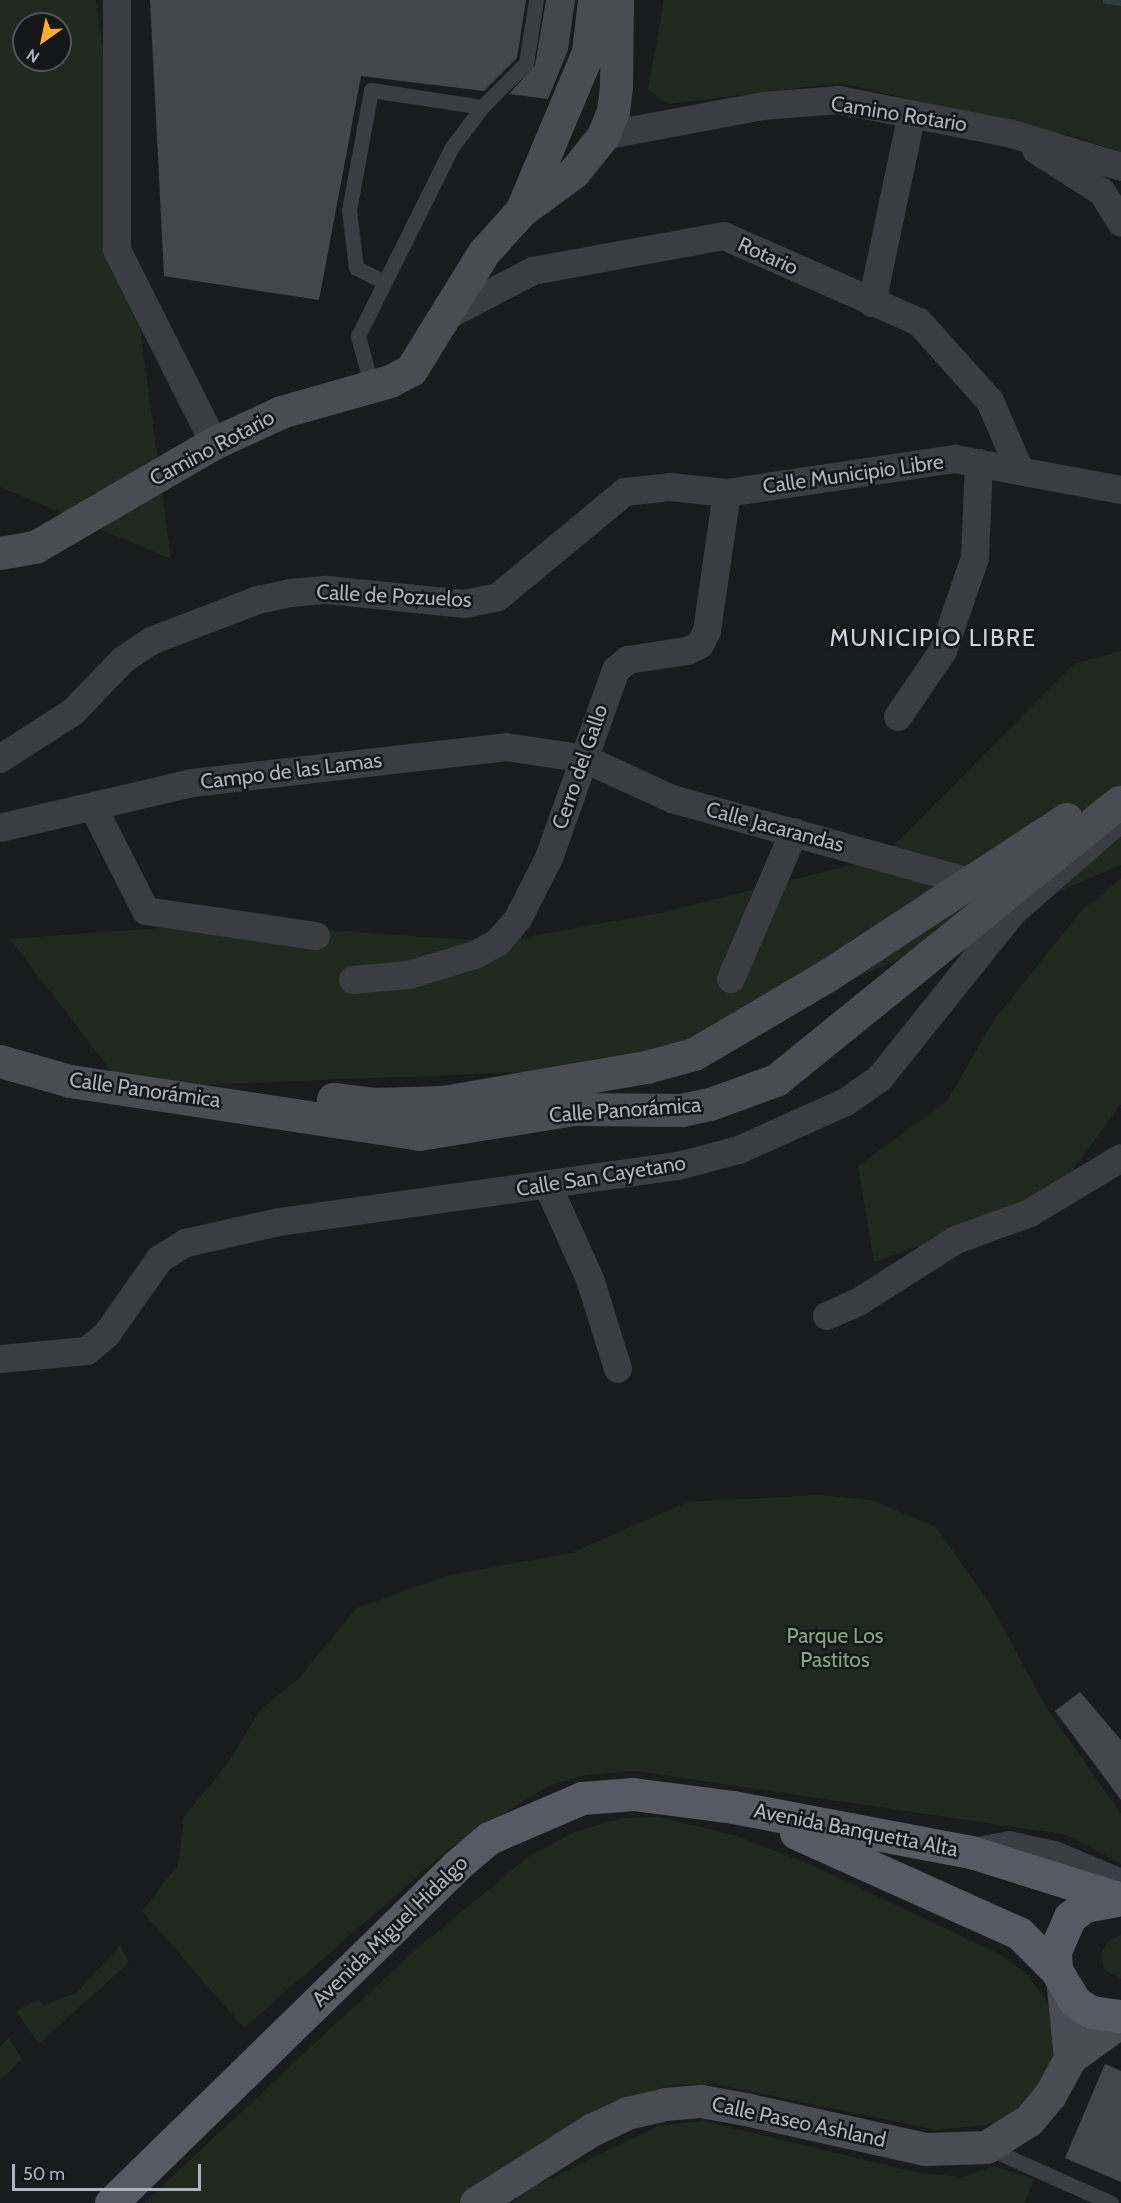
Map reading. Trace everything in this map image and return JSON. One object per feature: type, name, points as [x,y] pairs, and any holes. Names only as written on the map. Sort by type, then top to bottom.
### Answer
[{"type":"main road","name":"Avenida Miguel Hidalgo","points":[[111,2203],[489,1838],[582,1798],[633,1794],[734,1807]]},
{"type":"main road","name":"Avenida Banquetta Alta","points":[[734,1807],[971,1852],[1121,1899]]},
{"type":"main road","name":"Avenida Banquetta Alta","points":[[734,1807],[1019,1933],[1091,2012],[1121,2016]]},
{"type":"main road","points":[[1059,1979],[1060,1933],[1070,1917],[1085,1906],[1121,1899]]},
{"type":"street","points":[[117,0],[117,250],[214,443]]},
{"type":"street","points":[[521,211],[585,61],[594,0]]},
{"type":"street","points":[[521,211],[574,172],[603,136],[613,111],[616,86],[616,0]]},
{"type":"street","name":"Camino Rotario","points":[[603,136],[763,106],[839,100],[1012,134],[1121,167]]},
{"type":"street","points":[[872,303],[912,114]]},
{"type":"street","points":[[1012,134],[1102,192],[1121,223]]},
{"type":"street","name":"Camino Rotario","points":[[0,553],[34,547],[214,443],[281,412],[372,387],[411,370],[484,252],[521,211]]},
{"type":"street","name":"Rotario","points":[[441,319],[533,271],[724,237],[919,322],[990,401],[1020,471]]},
{"type":"street","name":"Calle Municipio Libre","points":[[727,493],[944,460],[979,463],[1121,490]]},
{"type":"street","points":[[898,717],[944,651],[975,558],[979,463]]},
{"type":"street","name":"Calle de Pozuelos","points":[[0,759],[73,712],[123,660],[151,640],[258,600],[327,590],[465,604],[498,597],[625,492],[670,487],[727,493]]},
{"type":"street","name":"Cerro del Gallo","points":[[353,980],[409,975],[476,955],[498,942],[534,894],[616,670],[628,660],[687,651],[700,645],[707,631],[727,493]]},
{"type":"street","name":"Campo de las Lamas","points":[[0,828],[192,783],[506,747],[585,759]]},
{"type":"street","name":"Calle Jacarandas","points":[[585,759],[672,799],[970,882]]},
{"type":"street","name":"Calle Panorámica","points":[[0,1042],[70,1060],[340,1100],[443,1102],[646,1067],[694,1054],[828,975],[1078,812],[1120,806]]},
{"type":"street","name":"Calle Panorámica","points":[[0,1061],[70,1080],[418,1134],[574,1109],[681,1110],[710,1104],[776,1080],[1120,806]]},
{"type":"street","name":"Calle San Cayetano","points":[[0,1359],[87,1351],[107,1334],[160,1259],[186,1243],[279,1222],[678,1166],[739,1150],[846,1101],[880,1078],[1012,913],[1120,806]]},
{"type":"street","points":[[93,807],[146,911],[316,936]]},
{"type":"street","points":[[731,979],[771,894],[794,832]]},
{"type":"street","points":[[827,1316],[860,1301],[956,1240],[1030,1213],[1121,1158]]},
{"type":"street","points":[[548,1186],[590,1279],[618,1369]]},
{"type":"street","points":[[971,1852],[1009,1845],[1054,1855],[1121,1883]]},
{"type":"street","points":[[1059,1979],[1070,2058]]},
{"type":"street","points":[[986,2147],[1029,2120],[1050,2095],[1070,2058],[1121,2021]]},
{"type":"street","name":"Calle Paseo Ashland","points":[[476,2203],[591,2130],[627,2113],[665,2104],[701,2101],[925,2149],[986,2147]]},
{"type":"lane","points":[[372,387],[357,336],[452,147],[482,107],[526,63],[536,0]]},
{"type":"lane","points":[[384,282],[356,268],[349,210],[371,90],[482,107]]},
{"type":"lane","points":[[986,2147],[1111,2203]]},
{"type":"green space","points":[[0,0],[96,0],[171,559],[0,487]]},
{"type":"green space","points":[[664,0],[1121,0],[1121,153],[1081,138],[840,83],[667,104],[648,89]]},
{"type":"green space","points":[[1121,651],[1121,865],[646,1067],[124,1088],[10,939],[225,923],[498,942],[665,912],[882,857],[1074,664]]},
{"type":"green space","points":[[1121,879],[1121,1104],[1052,1199],[874,1262],[858,1166],[947,1101],[994,1020],[1082,910]]},
{"type":"green space","name":"Parque Los Pastitos","points":[[819,1495],[872,1500],[936,1527],[992,1607],[1046,1707],[1121,1814],[1121,1864],[1068,1835],[636,1771],[585,1775],[548,1786],[451,1847],[244,2028],[142,1911],[178,1865],[184,1817],[228,1763],[260,1710],[298,1679],[357,1608],[450,1575],[571,1553],[688,1502]]},
{"type":"green space","points":[[659,1817],[734,1835],[814,1866],[1001,1955],[1028,1975],[1052,2008],[1058,2031],[1047,2087],[996,2124],[936,2130],[715,2084],[681,2084],[656,2089],[550,2142],[462,2203],[144,2203],[414,1951],[528,1857],[574,1832],[621,1818]]},
{"type":"green space","points":[[1121,1935],[1121,1979],[1104,1969],[1101,1954],[1108,1941]]},
{"type":"green space","points":[[120,1945],[129,1962],[39,2044],[16,2011],[39,1999],[43,2006],[77,1992]]},
{"type":"green space","points":[[9,2038],[22,2059],[0,2080],[0,2047]]},
{"type":"green space","points":[[703,2121],[920,2173],[963,2177],[994,2166],[1034,2179],[1025,2203],[511,2203],[530,2188],[658,2126]]},
{"type":"building","points":[[150,0],[526,0],[517,58],[484,91],[361,76],[319,300],[164,276]]},
{"type":"building","points":[[546,0],[575,0],[568,50],[548,99],[509,94],[535,65]]},
{"type":"building","points":[[1080,1692],[1121,1740],[1121,1800],[1055,1711]]},
{"type":"building","points":[[1105,2064],[1121,2071],[1121,2182],[1065,2158]]},
{"type":"waterway","points":[[1107,0],[1121,2]]},
{"type":"district","name":"MUNICIPIO LIBRE","points":[[933,638]]}]
